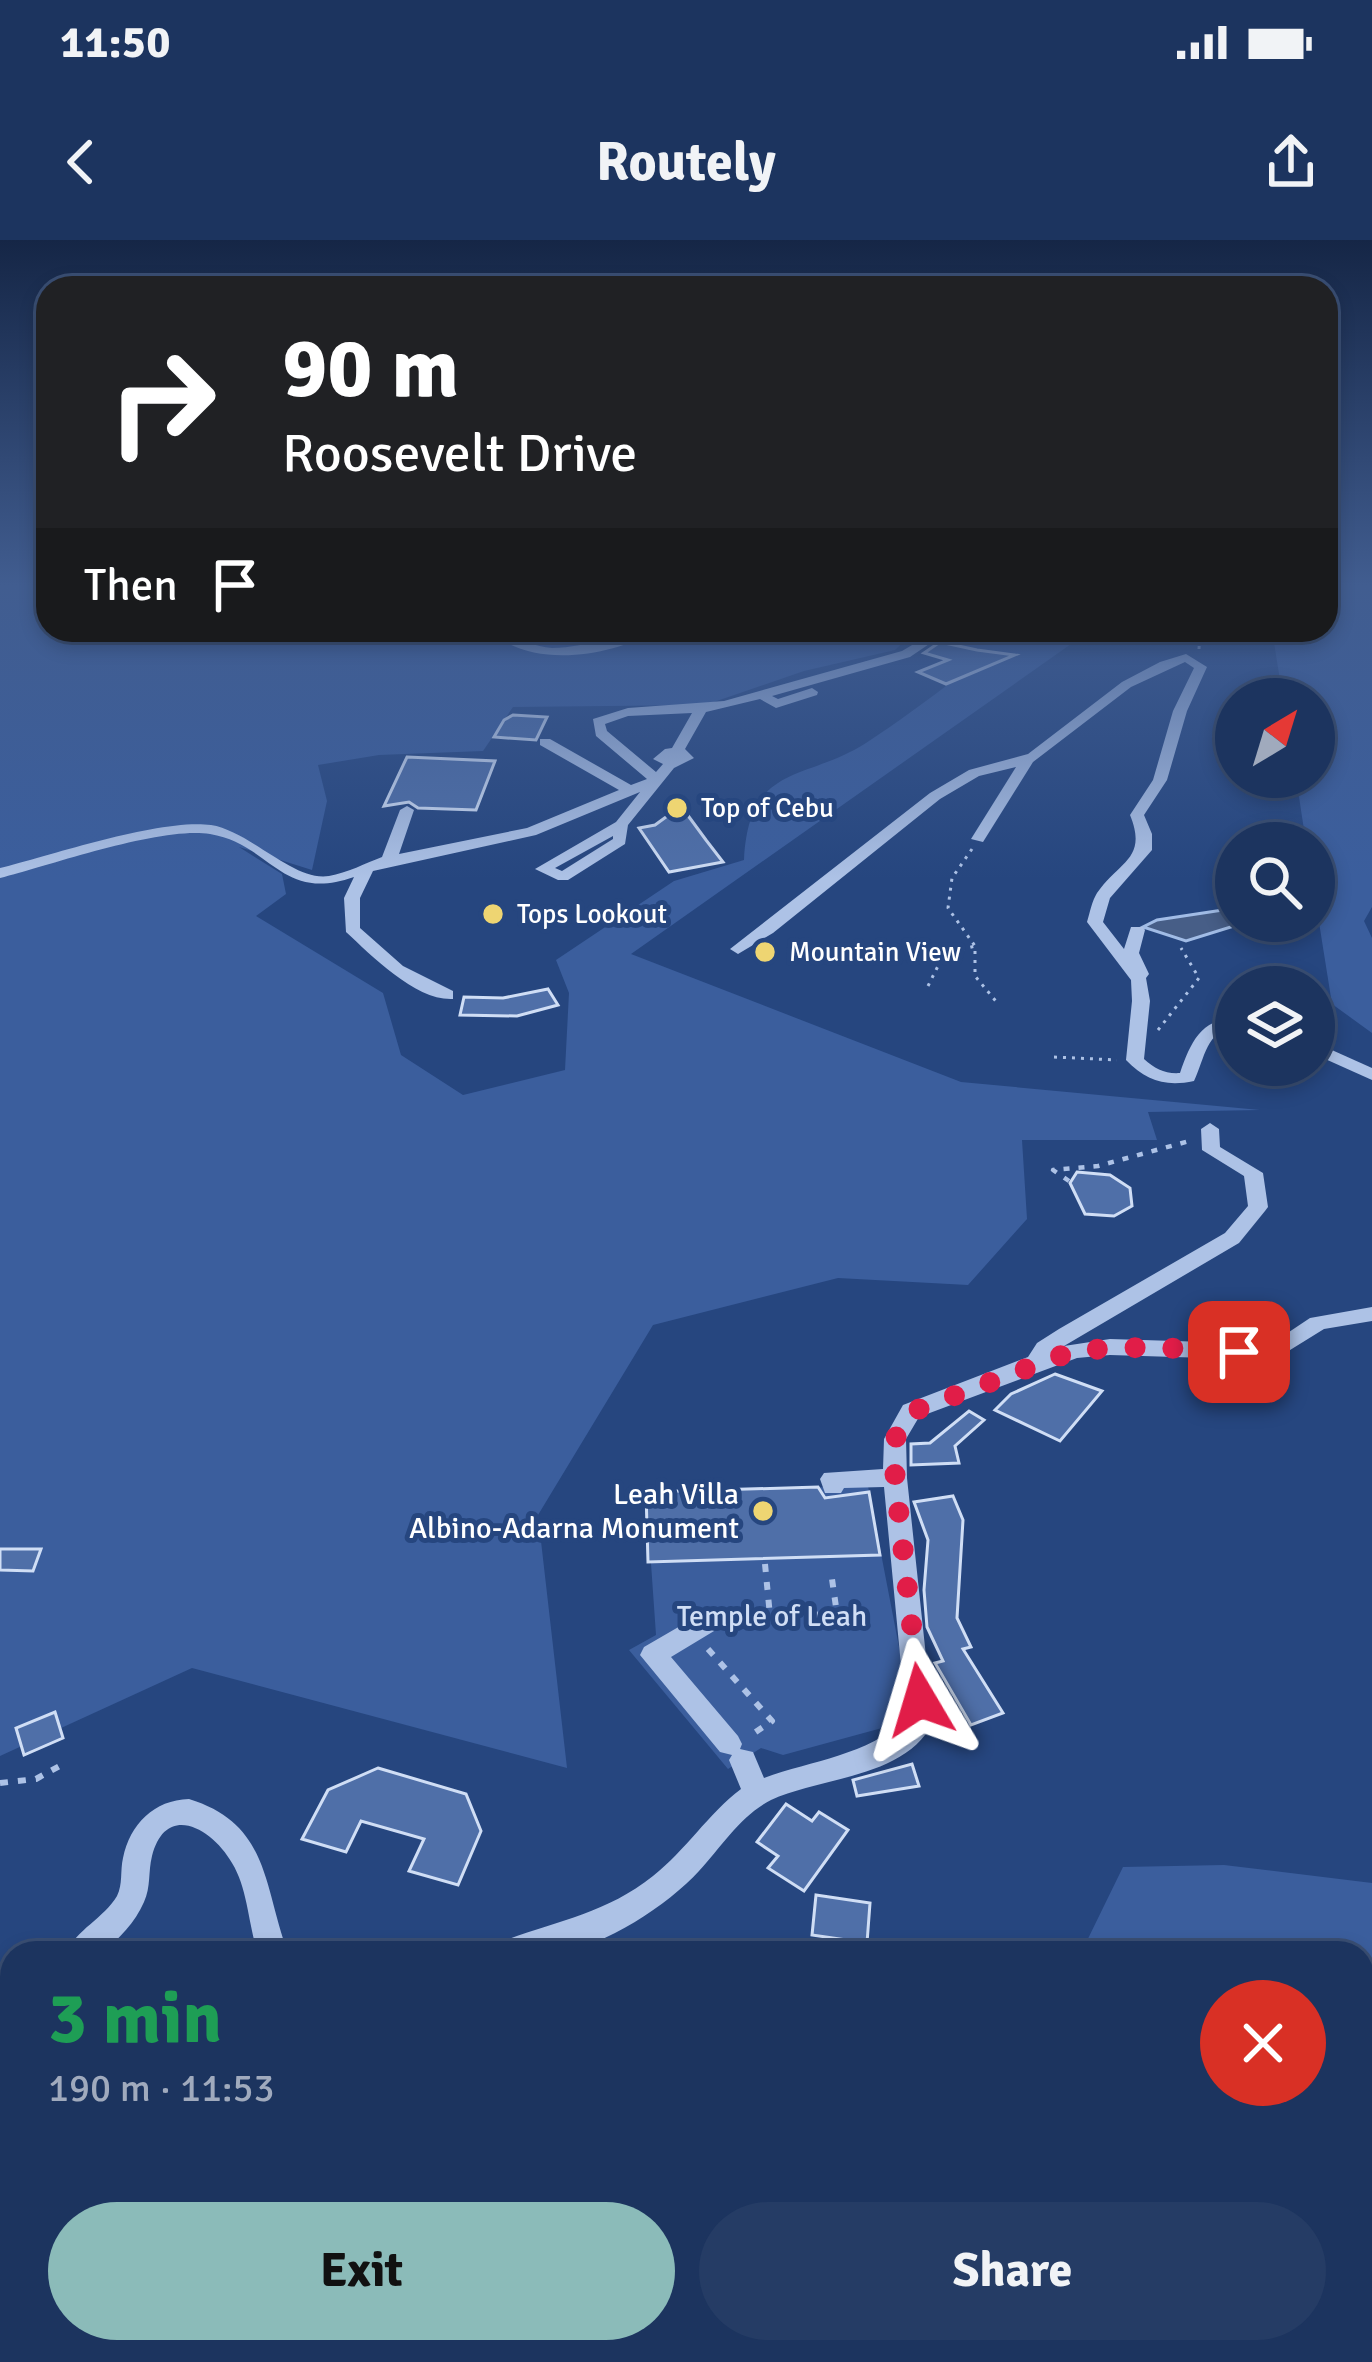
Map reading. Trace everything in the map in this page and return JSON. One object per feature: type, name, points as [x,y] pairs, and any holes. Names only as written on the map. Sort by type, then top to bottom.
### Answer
[{"type":"street","points":[[657,780],[601,733],[598,722],[612,714],[636,711],[699,712],[808,681]]},
{"type":"street","points":[[978,839],[1027,761],[1128,681]]},
{"type":"street","points":[[1139,980],[1095,922],[1102,897],[1144,850],[1145,834],[1137,815],[1160,780],[1180,711],[1194,681]]},
{"type":"street","points":[[761,694],[776,704],[812,692]]},
{"type":"street","points":[[621,824],[620,841],[563,877],[543,869],[621,824],[674,758],[699,712]]},
{"type":"street","points":[[545,742],[629,790]]},
{"type":"street","points":[[739,949],[968,775],[1027,761]]},
{"type":"street","points":[[0,873],[165,831],[208,829],[236,837],[304,879],[329,881],[388,860],[531,832],[657,780]]},
{"type":"street","points":[[388,860],[407,810]]},
{"type":"street","points":[[366,869],[352,898],[352,929],[397,970],[447,995]]},
{"type":"street","points":[[1137,930],[1131,953],[1142,971],[1142,1001],[1134,1037],[1135,1060],[1151,1075],[1173,1081],[1188,1077],[1206,1030],[1215,1024]]},
{"type":"street","points":[[1335,1057],[1372,1075]]},
{"type":"street","points":[[1035,1363],[1045,1348],[1232,1238],[1249,1223],[1258,1208],[1252,1173],[1211,1150],[1210,1134]]},
{"type":"street","points":[[556,1941],[636,1908],[757,1794],[886,1749],[908,1737],[920,1722],[895,1478],[895,1439],[911,1412],[1076,1350],[1239,1352],[1282,1347],[1318,1324],[1372,1314]]},
{"type":"street","points":[[833,1487],[832,1479],[895,1478]]},
{"type":"street","points":[[703,1624],[653,1655],[741,1746],[757,1794]]},
{"type":"street","points":[[92,1941],[133,1896],[137,1855],[147,1834],[164,1816],[179,1810],[204,1814],[246,1858],[269,1941]]},
{"type":"path","points":[[978,839],[952,878],[948,908],[975,946],[975,976],[999,1005]]},
{"type":"path","points":[[928,986],[944,954],[975,946]]},
{"type":"path","points":[[1134,1037],[1150,1040],[1199,978],[1181,948]]},
{"type":"path","points":[[1054,1057],[1135,1060]]},
{"type":"path","points":[[1069,1181],[1053,1170],[1098,1166],[1210,1134]]},
{"type":"path","points":[[765,1564],[770,1616]]},
{"type":"path","points":[[741,1746],[772,1721],[703,1624],[837,1614],[831,1572]]},
{"type":"path","points":[[0,1783],[36,1779],[65,1763]]},
{"type":"green space","points":[[0,681],[775,681],[705,705],[513,707],[483,751],[379,755],[318,765],[327,801],[312,870],[239,847],[282,874],[286,894],[256,916],[383,993],[401,1055],[463,1095],[565,1070],[569,993],[556,960],[674,881],[744,860],[748,828],[769,790],[866,743],[953,681],[1019,681],[631,954],[961,1082],[1260,1110],[1148,1112],[1157,1140],[1022,1140],[1027,1219],[968,1285],[838,1278],[653,1325],[538,1515],[567,1768],[192,1668],[0,1756]]},
{"type":"green space","points":[[1335,681],[1372,681],[1372,907],[1364,921],[1372,938],[1372,1033],[1335,1006],[1335,966],[1326,966],[1322,942],[1335,942],[1335,822],[1303,822],[1299,798],[1335,798]]},
{"type":"green space","name":"Temple of Leah","points":[[868,1486],[910,1704],[893,1725],[783,1755],[761,1748],[728,1769],[629,1650],[656,1635],[646,1492]]},
{"type":"green space","points":[[1224,1865],[1372,1883],[1372,1941],[1087,1941],[1123,1867]]},
{"type":"shaded area","points":[[1215,911],[1215,932],[1186,941],[1143,927],[1157,920]]},
{"type":"building","points":[[513,715],[547,717],[536,740],[494,737]]},
{"type":"building","points":[[407,757],[495,761],[476,810],[418,808],[409,802],[384,806]]},
{"type":"building","points":[[681,806],[723,862],[669,872],[639,828],[655,825]]},
{"type":"building","points":[[548,989],[558,1005],[517,1016],[460,1015],[464,997],[503,998]]},
{"type":"building","points":[[1077,1172],[1110,1175],[1130,1188],[1132,1206],[1114,1216],[1085,1214],[1070,1183]]},
{"type":"building","points":[[1055,1374],[1102,1391],[1060,1441],[995,1410],[1011,1394]]},
{"type":"building","points":[[969,1411],[984,1420],[955,1446],[959,1463],[911,1465],[911,1444],[930,1443]]},
{"type":"building","points":[[818,1487],[825,1498],[869,1492],[880,1555],[648,1562],[646,1492]]},
{"type":"building","points":[[953,1496],[963,1520],[957,1618],[971,1647],[963,1649],[1003,1713],[971,1725],[935,1663],[943,1661],[927,1627],[928,1540],[914,1502]]},
{"type":"building","points":[[0,1549],[41,1549],[33,1571],[0,1570]]},
{"type":"building","points":[[55,1712],[63,1738],[24,1755],[16,1728]]},
{"type":"building","points":[[912,1764],[919,1786],[857,1796],[853,1780]]},
{"type":"building","points":[[378,1768],[466,1794],[481,1831],[458,1885],[409,1871],[424,1839],[361,1821],[346,1852],[302,1839],[328,1790]]},
{"type":"building","points":[[786,1804],[812,1821],[819,1812],[848,1830],[804,1891],[768,1868],[778,1856],[757,1842]]},
{"type":"building","points":[[816,1895],[870,1903],[867,1941],[812,1935]]},
{"type":"place","name":"Top of Cebu","points":[[677,808]]},
{"type":"place","name":"Tops Lookout","points":[[493,914]]},
{"type":"place","name":"Mountain View","points":[[765,952]]},
{"type":"place","name":"Leah Villa Albino-Adarna Monument","points":[[763,1511]]},
{"type":"route","points":[[920,1700],[895,1478],[900,1424],[911,1412],[1076,1350],[1151,1347],[1239,1352]]}]
